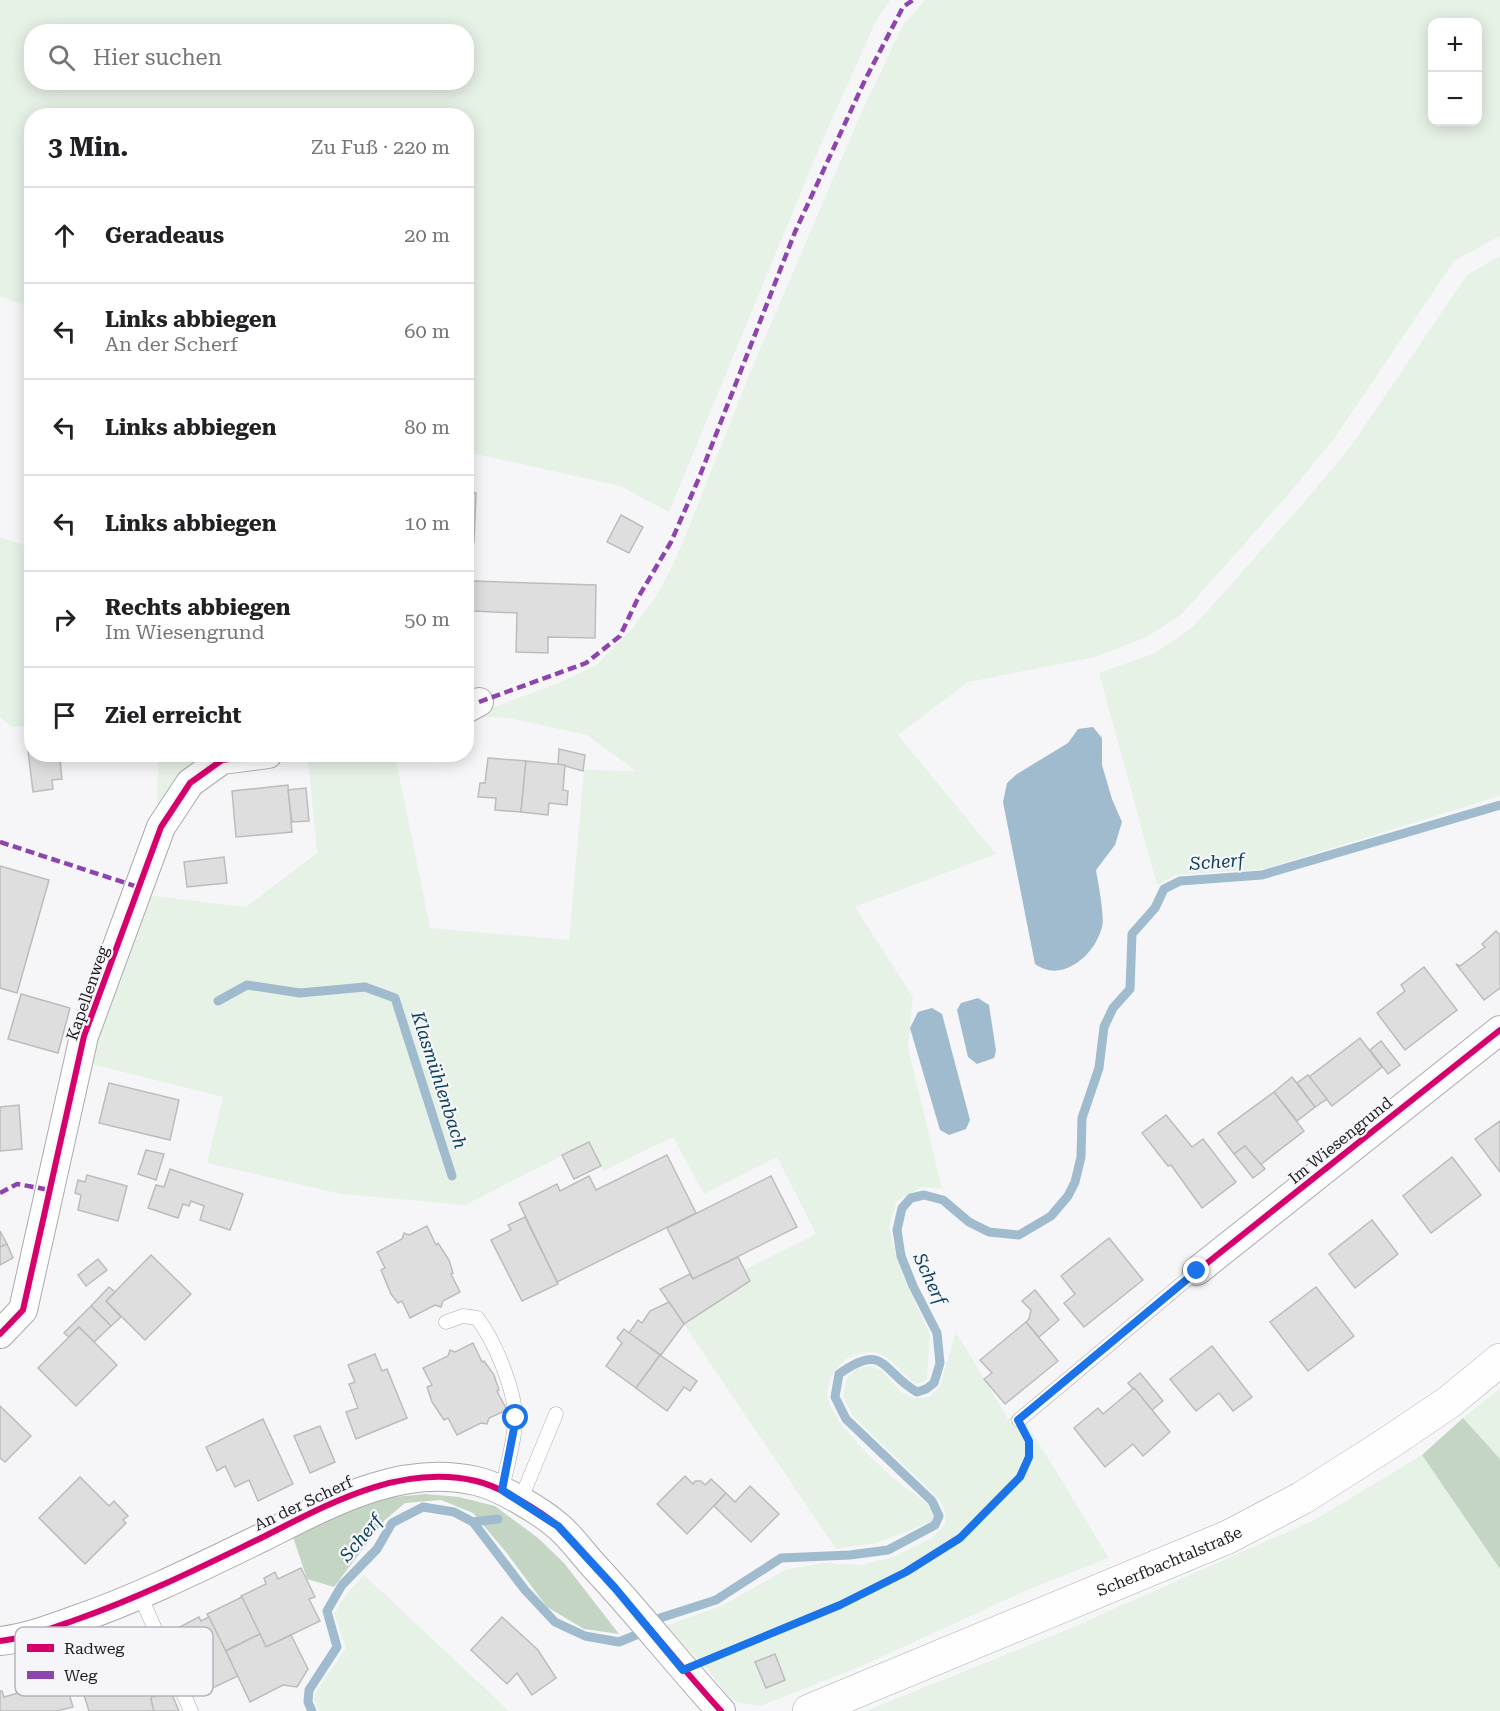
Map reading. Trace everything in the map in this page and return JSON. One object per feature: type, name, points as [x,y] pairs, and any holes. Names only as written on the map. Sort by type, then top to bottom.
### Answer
[{"type":"main road","name":"Scherfbachtalstraße","points":[[809,1711],[1228,1537],[1302,1498],[1390,1442],[1449,1402],[1500,1359]]},
{"type":"street","name":"Kapellenweg","points":[[0,1334],[23,1310],[84,1036],[161,827],[190,783],[219,762]]},
{"type":"street","name":"Im Wiesengrund","points":[[1197,1271],[1500,1030]]},
{"type":"street","name":"An der Scherf","points":[[54,1627],[140,1595],[327,1505],[380,1484],[417,1478],[443,1477],[475,1480],[511,1495],[558,1526],[721,1711]]},
{"type":"street","name":"An der Scherf","points":[[0,1641],[15,1639]]},
{"type":"lane","name":"Im Wiesengrund","points":[[1018,1420],[1197,1271]]},
{"type":"lane","points":[[446,1322],[463,1316],[477,1318],[485,1328],[497,1353],[514,1399],[516,1418],[511,1495]]},
{"type":"lane","points":[[511,1495],[556,1414]]},
{"type":"lane","points":[[140,1595],[154,1627]]},
{"type":"lane","points":[[184,1696],[191,1711]]},
{"type":"path","points":[[683,1670],[840,1605],[906,1572],[960,1538],[1020,1477],[1029,1457],[1029,1441],[1018,1420]]},
{"type":"shaded area","points":[[0,0],[890,0],[876,21],[821,144],[669,512],[620,486],[474,454],[474,108],[24,108],[24,305],[0,296]]},
{"type":"shaded area","points":[[925,0],[1500,0],[1500,236],[1454,261],[1336,436],[1287,496],[1182,614],[1147,637],[1095,657],[968,682],[898,735],[996,854],[855,907],[913,997],[908,1047],[942,1189],[922,1187],[897,1201],[889,1227],[904,1278],[930,1334],[927,1380],[917,1384],[885,1357],[870,1352],[850,1358],[840,1365],[830,1382],[828,1397],[837,1418],[856,1442],[889,1474],[922,1500],[934,1514],[931,1522],[877,1543],[836,1549],[683,1323],[750,1282],[744,1270],[816,1234],[777,1157],[704,1194],[673,1137],[604,1171],[589,1142],[465,1205],[341,1194],[207,1163],[223,1097],[91,1064],[133,926],[145,895],[246,907],[317,853],[308,762],[396,762],[430,928],[569,940],[584,770],[636,771],[587,735],[508,718],[474,715],[561,682],[596,665],[632,629],[657,595],[672,567],[749,375],[861,113],[903,25]]},
{"type":"shaded area","points":[[1500,256],[1500,796],[1264,869],[1176,875],[1157,885],[1099,673],[1155,653],[1194,626],[1351,446],[1467,275]]},
{"type":"shaded area","points":[[0,537],[24,545],[24,726],[12,727],[0,717]]},
{"type":"shaded area","points":[[158,762],[195,762],[172,789],[157,814]]},
{"type":"shaded area","points":[[956,1332],[1008,1419],[1019,1411],[1109,1558],[1027,1590],[864,1665],[761,1706],[739,1703],[727,1695],[705,1666],[665,1626],[721,1606],[787,1569],[825,1563],[860,1565],[893,1557],[932,1538],[945,1524],[945,1512],[939,1499],[852,1415],[843,1396],[847,1378],[857,1368],[870,1366],[881,1370],[902,1393],[915,1398],[929,1397],[939,1388]]},
{"type":"shaded area","points":[[1500,1388],[1500,1459],[1463,1418]]},
{"type":"shaded area","points":[[1422,1455],[1500,1569],[1500,1711],[866,1711],[1064,1631],[1316,1519]]},
{"type":"shaded area","points":[[364,1575],[509,1711],[319,1711],[314,1700],[315,1693],[346,1648],[334,1614],[345,1596]]},
{"type":"green space","points":[[1463,1418],[1500,1459],[1500,1569],[1422,1455]]},
{"type":"green space","points":[[425,1494],[459,1497],[495,1506],[538,1538],[564,1563],[619,1634],[584,1629],[547,1607],[506,1552],[473,1513],[441,1500],[405,1503],[385,1520],[334,1587],[307,1579],[293,1537],[361,1504],[394,1497]]},
{"type":"water","points":[[1093,727],[1102,738],[1102,765],[1112,799],[1122,822],[1115,845],[1096,870],[1103,922],[1098,937],[1085,956],[1076,964],[1056,971],[1035,964],[1003,802],[1007,783],[1017,774],[1068,743],[1078,729]]},
{"type":"water","points":[[978,998],[989,1005],[996,1051],[994,1058],[977,1064],[968,1057],[957,1010],[961,1003]]},
{"type":"water","points":[[932,1008],[942,1014],[970,1120],[966,1129],[949,1135],[940,1130],[910,1028],[918,1012]]},
{"type":"building","points":[[474,493],[476,493],[474,542]]},
{"type":"building","points":[[621,515],[643,527],[629,553],[607,542]]},
{"type":"building","points":[[474,581],[596,585],[595,638],[548,637],[548,653],[516,652],[517,613],[474,611]]},
{"type":"building","points":[[559,749],[585,755],[583,771],[558,764]]},
{"type":"building","points":[[488,758],[526,761],[521,812],[495,810],[496,798],[478,797],[480,783],[485,783]]},
{"type":"building","points":[[526,761],[565,765],[563,790],[568,791],[567,805],[549,803],[548,815],[521,812]]},
{"type":"building","points":[[29,762],[60,762],[62,779],[52,780],[53,789],[33,792]]},
{"type":"building","points":[[288,785],[292,832],[236,837],[232,791]]},
{"type":"building","points":[[306,788],[309,821],[292,822],[288,790]]},
{"type":"building","points":[[224,857],[227,883],[187,887],[184,862]]},
{"type":"building","points":[[0,866],[49,880],[17,993],[0,988]]},
{"type":"building","points":[[1496,931],[1500,935],[1500,988],[1484,1000],[1456,964],[1460,966],[1485,947],[1482,944]]},
{"type":"building","points":[[1424,967],[1457,1010],[1405,1050],[1377,1013],[1405,991],[1401,985]]},
{"type":"building","points":[[21,994],[70,1008],[58,1053],[8,1039]]},
{"type":"building","points":[[1360,1038],[1382,1067],[1332,1106],[1309,1077]]},
{"type":"building","points":[[1381,1041],[1400,1065],[1388,1074],[1370,1050]]},
{"type":"building","points":[[1308,1075],[1327,1099],[1315,1107],[1297,1083]]},
{"type":"building","points":[[1292,1077],[1315,1107],[1297,1121],[1274,1092]]},
{"type":"building","points":[[109,1083],[179,1100],[170,1140],[99,1123]]},
{"type":"building","points":[[1274,1092],[1304,1131],[1260,1165],[1245,1146],[1234,1154],[1218,1133]]},
{"type":"building","points":[[19,1105],[22,1149],[0,1151],[0,1107]]},
{"type":"building","points":[[1166,1115],[1192,1147],[1203,1139],[1236,1182],[1202,1208],[1171,1165],[1168,1166],[1142,1133]]},
{"type":"building","points":[[1500,1121],[1500,1172],[1475,1139]]},
{"type":"building","points":[[589,1142],[601,1166],[574,1179],[562,1155]]},
{"type":"building","points":[[1245,1146],[1265,1169],[1253,1178],[1234,1154]]},
{"type":"building","points":[[146,1150],[164,1154],[156,1180],[138,1174]]},
{"type":"building","points":[[667,1155],[696,1213],[557,1282],[519,1203],[557,1184],[560,1191],[589,1176],[596,1190]]},
{"type":"building","points":[[1452,1157],[1481,1195],[1431,1233],[1403,1196]]},
{"type":"building","points":[[170,1169],[243,1194],[230,1230],[200,1220],[204,1206],[191,1201],[189,1206],[183,1204],[178,1218],[148,1208],[156,1185],[164,1187]]},
{"type":"building","points":[[87,1175],[127,1186],[118,1221],[78,1210],[81,1195],[75,1193],[78,1180],[85,1182]]},
{"type":"building","points":[[771,1176],[797,1227],[693,1279],[667,1228]]},
{"type":"building","points":[[525,1217],[558,1284],[522,1301],[491,1240],[511,1230],[508,1225]]},
{"type":"building","points":[[1372,1220],[1398,1254],[1355,1288],[1329,1254]]},
{"type":"building","points":[[427,1226],[436,1245],[438,1243],[449,1260],[453,1273],[451,1274],[460,1292],[443,1301],[441,1307],[435,1305],[410,1318],[402,1301],[398,1303],[391,1294],[381,1270],[385,1268],[377,1252],[402,1239],[404,1233],[409,1235]]},
{"type":"building","points":[[0,1231],[7,1244],[0,1247]]},
{"type":"building","points":[[1109,1238],[1143,1280],[1084,1327],[1064,1303],[1075,1294],[1061,1276]]},
{"type":"building","points":[[7,1244],[13,1258],[0,1265],[0,1247]]},
{"type":"building","points":[[151,1255],[191,1294],[145,1340],[106,1301]]},
{"type":"building","points":[[738,1257],[750,1281],[684,1324],[660,1289],[690,1274],[693,1279]]},
{"type":"building","points":[[98,1259],[107,1270],[86,1286],[78,1275]]},
{"type":"building","points":[[109,1287],[115,1292],[106,1301],[121,1317],[111,1326],[91,1306]]},
{"type":"building","points":[[1316,1287],[1354,1336],[1308,1371],[1270,1322]]},
{"type":"building","points":[[1035,1290],[1059,1320],[1039,1337],[1026,1322],[1031,1310],[1022,1301]]},
{"type":"building","points":[[669,1302],[684,1324],[661,1355],[629,1333],[638,1320],[642,1323],[650,1311]]},
{"type":"building","points":[[91,1306],[111,1326],[94,1342],[79,1327],[69,1337],[64,1333]]},
{"type":"building","points":[[1026,1322],[1058,1361],[1005,1404],[984,1379],[992,1373],[980,1360]]},
{"type":"building","points":[[79,1327],[117,1365],[76,1406],[38,1368]]},
{"type":"building","points":[[624,1329],[660,1355],[636,1388],[606,1366],[622,1343],[617,1338]]},
{"type":"building","points":[[473,1343],[482,1362],[484,1361],[494,1375],[499,1390],[497,1391],[507,1410],[489,1418],[487,1424],[481,1423],[457,1435],[448,1418],[444,1420],[432,1402],[427,1387],[432,1385],[423,1368],[448,1356],[450,1350],[455,1352]]},
{"type":"building","points":[[1212,1346],[1252,1397],[1233,1411],[1219,1393],[1196,1411],[1170,1379]]},
{"type":"building","points":[[375,1354],[382,1371],[387,1369],[407,1418],[356,1439],[346,1412],[358,1408],[349,1384],[355,1382],[348,1365]]},
{"type":"building","points":[[660,1355],[697,1381],[690,1391],[684,1387],[667,1411],[636,1388]]},
{"type":"building","points":[[1140,1373],[1163,1401],[1152,1410],[1128,1383]]},
{"type":"building","points":[[1134,1388],[1170,1432],[1143,1456],[1133,1444],[1105,1467],[1074,1428],[1098,1408],[1103,1414]]},
{"type":"building","points":[[0,1406],[31,1436],[5,1462],[0,1458]]},
{"type":"building","points":[[263,1419],[293,1484],[258,1501],[249,1480],[235,1487],[225,1466],[217,1471],[206,1447]]},
{"type":"building","points":[[320,1426],[335,1462],[310,1473],[294,1436]]},
{"type":"building","points":[[685,1476],[693,1484],[695,1481],[701,1481],[705,1485],[711,1479],[726,1493],[687,1534],[657,1504]]},
{"type":"building","points":[[80,1477],[109,1506],[114,1501],[128,1516],[123,1520],[126,1523],[85,1564],[39,1518]]},
{"type":"building","points":[[750,1486],[779,1514],[751,1542],[714,1506],[726,1493],[735,1502]]},
{"type":"building","points":[[301,1568],[315,1597],[309,1599],[320,1621],[266,1647],[241,1596],[266,1584],[264,1578],[275,1572],[278,1579]]},
{"type":"building","points":[[242,1597],[260,1634],[225,1651],[207,1614]]},
{"type":"building","points":[[199,1617],[201,1621],[209,1617],[238,1676],[213,1688],[213,1627],[180,1627]]},
{"type":"building","points":[[502,1617],[538,1650],[556,1678],[532,1695],[517,1673],[507,1684],[471,1650]]},
{"type":"building","points":[[260,1634],[266,1647],[291,1635],[308,1669],[297,1687],[283,1685],[250,1702],[226,1651]]},
{"type":"building","points":[[775,1654],[785,1680],[766,1688],[755,1662]]},
{"type":"building","points":[[0,1691],[4,1697],[15,1694],[15,1696],[70,1696],[73,1707],[57,1711],[0,1711]]},
{"type":"building","points":[[84,1696],[152,1696],[154,1711],[89,1711]]},
{"type":"building","points":[[173,1696],[179,1711],[154,1711],[152,1697]]},
{"type":"waterway","name":"Scherf","points":[[660,1618],[716,1600],[781,1558],[850,1555],[888,1550],[935,1525],[939,1516],[932,1501],[846,1419],[835,1397],[839,1374],[854,1364],[875,1360],[882,1363],[917,1392],[934,1383],[940,1363],[937,1333],[913,1286],[901,1256],[897,1230],[902,1208],[911,1198],[924,1195],[943,1200],[969,1222],[989,1232],[1019,1235],[1051,1216],[1068,1196],[1075,1182],[1081,1157],[1082,1118],[1099,1068],[1104,1027],[1113,1008],[1130,989],[1132,934],[1155,908],[1164,889],[1180,881],[1262,875],[1500,805]]},
{"type":"waterway","name":"Klasmühlenbach","points":[[218,1001],[247,985],[300,993],[365,987],[395,998],[452,1176]]},
{"type":"waterway","name":"Scherf","points":[[312,1711],[308,1702],[309,1690],[337,1647],[327,1611],[342,1585],[377,1549],[392,1523],[423,1507],[454,1512],[473,1522],[525,1590],[555,1622],[585,1636],[619,1642],[636,1635]]},
{"type":"waterway","name":"Klasmühlenbach","points":[[473,1522],[498,1519]]},
{"type":"marked path","points":[[479,702],[586,663],[620,636],[639,596],[671,542],[699,478],[795,232],[865,80],[903,7],[913,0]]},
{"type":"marked path","points":[[0,842],[138,887]]},
{"type":"marked path","points":[[0,1193],[17,1184],[50,1190]]},
{"type":"cycle path","points":[[0,1334],[23,1310],[84,1036],[161,827],[190,783],[219,762]]},
{"type":"cycle path","points":[[1197,1271],[1500,1030]]},
{"type":"cycle path","points":[[55,1627],[125,1601],[193,1571],[364,1490],[392,1482],[447,1477],[476,1481],[496,1488],[531,1507],[559,1527],[721,1711]]},
{"type":"cycle path","points":[[0,1641],[15,1639]]},
{"type":"route","points":[[516,1418],[502,1490],[558,1526],[615,1588],[683,1670],[840,1605],[906,1572],[960,1538],[1020,1477],[1029,1457],[1029,1441],[1018,1420],[1197,1271]]}]
